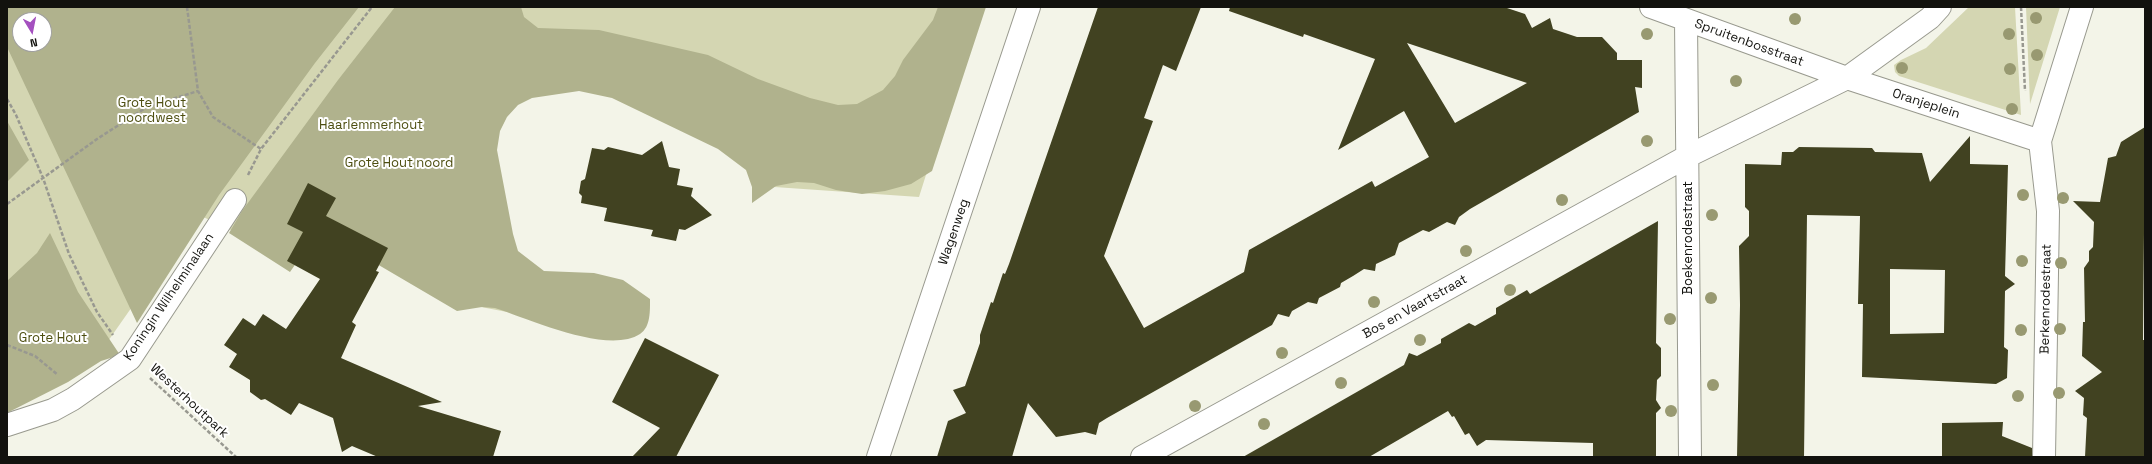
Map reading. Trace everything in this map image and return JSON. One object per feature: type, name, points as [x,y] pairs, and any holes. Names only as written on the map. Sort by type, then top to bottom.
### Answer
[{"type":"street","name":"Wagenweg","points":[[878,457],[1029,7]]},
{"type":"street","name":"Spruitenbosstraat","points":[[1651,7],[1848,78]]},
{"type":"street","points":[[1688,156],[1848,78],[1930,18],[1940,7]]},
{"type":"street","points":[[2040,141],[2082,7]]},
{"type":"street","name":"Boekenrodestraat","points":[[1686,20],[1690,457]]},
{"type":"street","name":"Oranjeplein","points":[[1848,78],[2040,141]]},
{"type":"street","name":"Berkenrodestraat","points":[[2040,141],[2048,211],[2044,457]]},
{"type":"street","name":"Bos en Vaartstraat","points":[[1142,457],[1688,156]]},
{"type":"street","name":"Koningin Wilhelminalaan","points":[[7,425],[53,410],[82,395],[130,359],[235,200]]},
{"type":"path","points":[[187,7],[198,91],[213,117],[260,149]]},
{"type":"path","points":[[235,200],[260,149],[372,7]]},
{"type":"path","points":[[2021,7],[2025,93]]},
{"type":"path","points":[[7,204],[122,122],[147,107],[198,91]]},
{"type":"path","name":"Westerhoutpark","points":[[7,99],[16,115],[43,178],[72,261],[97,312],[130,359],[236,457]]},
{"type":"path","points":[[7,345],[35,356],[82,395]]},
{"type":"green space","name":"Haarlemmerhout","points":[[7,7],[979,7],[919,197],[760,186],[740,156],[607,84],[537,83],[490,123],[509,249],[606,331],[455,302],[302,222],[279,253],[197,214],[99,354],[7,401]]},
{"type":"green space","name":"Grote Hout noordwest","points":[[7,7],[359,7],[315,63],[219,195],[137,323],[7,47]]},
{"type":"green space","name":"Grote Hout noord","points":[[395,7],[521,7],[524,17],[538,28],[599,30],[708,55],[758,79],[810,98],[838,105],[857,104],[883,90],[895,76],[903,60],[933,20],[938,7],[986,7],[932,171],[911,184],[885,191],[862,194],[836,190],[814,183],[797,182],[776,186],[752,203],[752,187],[746,170],[718,149],[612,98],[579,91],[532,98],[518,105],[507,117],[500,131],[497,150],[513,234],[518,251],[544,271],[594,273],[623,280],[650,299],[649,318],[644,331],[626,339],[609,340],[589,338],[568,333],[495,308],[482,307],[457,311],[319,230],[290,272],[229,233],[242,211],[338,80]]},
{"type":"green space","points":[[1969,7],[2015,7],[2021,115],[1899,76],[1895,72],[1894,65],[1926,48]]},
{"type":"green space","points":[[2026,7],[2060,7],[2030,104]]},
{"type":"green space","points":[[7,121],[29,160],[7,182]]},
{"type":"green space","name":"Grote Hout","points":[[50,233],[78,292],[120,355],[101,361],[68,382],[7,413],[7,281],[37,253]]},
{"type":"building","points":[[1098,7],[1201,7],[1176,71],[1163,65],[1144,118],[1153,121],[1104,256],[1144,328],[1244,272],[1249,250],[1372,181],[1375,187],[1429,157],[1404,111],[1338,150],[1375,59],[1304,34],[1303,37],[1229,11],[1230,7],[1504,7],[1525,14],[1532,28],[1550,18],[1553,29],[1577,37],[1602,37],[1617,53],[1617,60],[1642,60],[1642,88],[1635,87],[1639,112],[1470,209],[1459,217],[1455,225],[1447,222],[1429,232],[1423,230],[1399,243],[1395,255],[1376,264],[1375,271],[1364,269],[1341,283],[1340,287],[1319,298],[1317,304],[1308,302],[1292,311],[1289,317],[1278,314],[1272,325],[1099,423],[1096,435],[1085,432],[1056,437],[1028,403],[1012,457],[937,457],[948,421],[966,413],[953,390],[965,386],[980,343],[980,335],[991,302],[993,303],[1003,273],[1005,274]],"holes":[[[1407,43],[1527,83],[1455,123]]]},
{"type":"building","points":[[2145,127],[2143,340],[2145,340],[2145,457],[2085,457],[2087,418],[2083,415],[2084,398],[2075,391],[2102,372],[2082,356],[2083,322],[2085,322],[2084,268],[2089,261],[2089,251],[2093,247],[2094,222],[2073,201],[2100,202],[2108,158],[2116,156],[2121,142]]},
{"type":"building","points":[[1970,136],[1970,164],[2008,165],[2005,276],[2015,284],[2005,291],[2004,347],[2008,350],[2007,378],[1996,384],[1862,377],[1863,304],[1858,304],[1860,216],[1807,215],[1804,457],[1737,457],[1740,305],[1739,246],[1749,236],[1749,211],[1745,207],[1745,164],[1781,165],[1782,152],[1793,152],[1799,147],[1872,148],[1875,152],[1922,153],[1930,182]],"holes":[[[1890,269],[1945,270],[1944,333],[1890,334]]]},
{"type":"building","points":[[662,141],[669,167],[680,169],[677,185],[693,188],[691,196],[712,215],[685,230],[679,229],[676,241],[651,236],[653,230],[604,221],[607,208],[581,203],[582,196],[579,193],[581,181],[585,179],[592,148],[604,150],[608,147],[642,155]]},
{"type":"building","points":[[308,183],[336,198],[326,216],[388,248],[376,271],[379,272],[352,322],[356,325],[341,358],[442,402],[418,406],[501,431],[493,457],[378,457],[352,446],[342,452],[333,418],[299,403],[291,415],[265,399],[261,400],[250,392],[250,380],[229,367],[237,354],[224,345],[243,318],[255,326],[263,314],[286,329],[320,279],[287,261],[303,232],[287,224]]},
{"type":"building","points":[[1658,221],[1656,343],[1661,348],[1661,376],[1657,380],[1656,400],[1661,408],[1656,413],[1656,457],[1593,457],[1593,443],[1486,440],[1477,446],[1469,433],[1465,435],[1454,416],[1452,417],[1448,411],[1369,457],[1243,457],[1404,365],[1409,353],[1417,356],[1441,343],[1441,339],[1469,323],[1475,326],[1496,314],[1496,308],[1527,290],[1530,294]]},
{"type":"building","points":[[645,338],[719,375],[676,457],[632,457],[660,428],[612,402]]},
{"type":"building","points":[[2003,422],[2002,436],[2032,448],[2032,457],[1942,457],[1942,423]]}]
